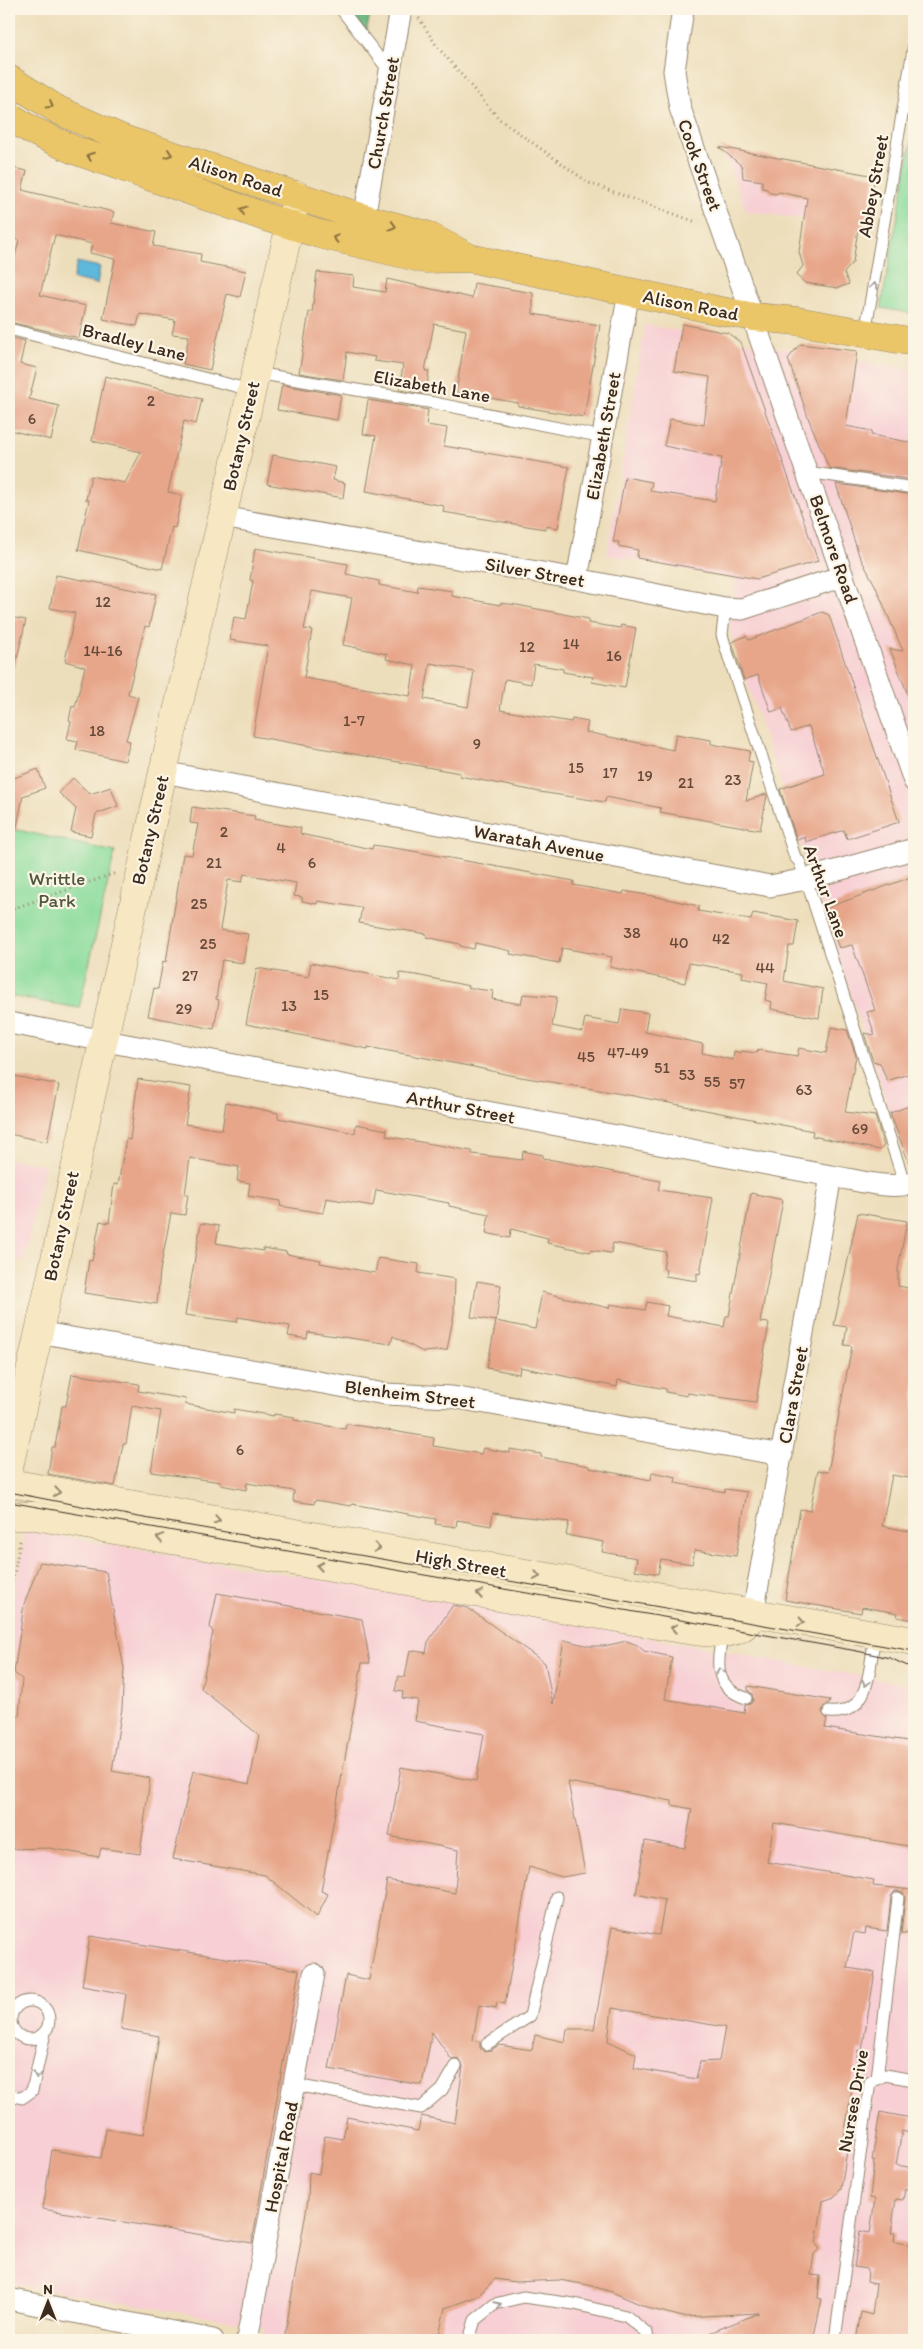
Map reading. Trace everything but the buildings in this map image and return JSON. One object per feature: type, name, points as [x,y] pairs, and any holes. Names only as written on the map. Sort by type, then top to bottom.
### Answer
[{"type":"main road","name":"Alison Road","points":[[9,79],[58,110],[123,139],[364,218],[426,235],[470,258]]},
{"type":"main road","name":"Alison Road","points":[[9,116],[31,130],[74,150],[290,225],[425,259],[470,258],[754,317],[797,321],[914,342]]},
{"type":"street","name":"Cook Street","points":[[683,9],[674,71],[676,96],[754,317]]},
{"type":"street","name":"Church Street","points":[[364,218],[390,72],[409,12]]},
{"type":"street","name":"Botany Street","points":[[9,1467],[163,772],[297,196]]},
{"type":"street","name":"Elizabeth Street","points":[[577,579],[630,292]]},
{"type":"street","name":"Belmore Road","points":[[754,317],[914,781]]},
{"type":"street","name":"Silver Street","points":[[222,517],[577,579],[725,608],[742,609],[843,576]]},
{"type":"street","name":"Waratah Avenue","points":[[163,772],[770,886],[806,879],[914,849]]},
{"type":"street","name":"Arthur Street","points":[[9,1023],[831,1176],[884,1185],[909,1184]]},
{"type":"street","name":"Clara Street","points":[[753,1613],[831,1176]]},
{"type":"street","name":"Blenheim Street","points":[[38,1332],[385,1394],[452,1397],[782,1454]]},
{"type":"street","name":"High Street","points":[[9,1483],[914,1642]]},
{"type":"street","name":"High Street","points":[[9,1516],[35,1516],[682,1629],[723,1633]]},
{"type":"street","points":[[723,1633],[741,1628],[750,1620],[753,1613]]},
{"type":"street","name":"Hospital Road","points":[[246,2340],[295,2085],[314,1974]]},
{"type":"street","points":[[9,2299],[213,2340]]},
{"type":"lane","points":[[340,9],[390,72]]},
{"type":"lane","name":"Abbey Street","points":[[865,334],[914,44]]},
{"type":"lane","name":"Bradley Lane","points":[[9,329],[253,381]]},
{"type":"lane","name":"Elizabeth Lane","points":[[253,381],[434,403],[603,436]]},
{"type":"lane","points":[[807,472],[914,488]]},
{"type":"lane","name":"Arthur Lane","points":[[725,608],[722,635],[728,658],[795,857],[800,861],[909,1184]]},
{"type":"lane","points":[[723,1633],[718,1656],[720,1675],[728,1687],[746,1698]]},
{"type":"lane","points":[[829,1712],[845,1712],[859,1702],[865,1687],[875,1635]]},
{"type":"lane","points":[[487,2044],[530,2016],[557,1897]]},
{"type":"lane","name":"Nurses Drive","points":[[835,2340],[870,2082],[877,2078],[898,1898]]},
{"type":"lane","points":[[9,2095],[22,2098],[32,2091],[49,2017],[43,2007],[35,2002],[26,2002],[18,2005],[13,2012],[11,2029],[22,2038],[30,2039],[39,2037],[45,2032]]},
{"type":"lane","points":[[295,2085],[421,2108],[442,2090],[456,2066]]},
{"type":"lane","points":[[877,2078],[885,2075],[914,2080]]},
{"type":"lane","points":[[469,2340],[475,2320],[495,2304],[523,2297],[574,2304],[626,2316],[646,2333],[648,2340]]},
{"type":"path","points":[[409,12],[499,118],[589,182],[696,222]]},
{"type":"path","points":[[9,910],[116,873]]},
{"type":"path","points":[[9,1601],[20,1541]]},
{"type":"shaded area","points":[[722,148],[875,176],[867,228],[746,211]]},
{"type":"shaded area","points":[[645,325],[914,371],[914,1168],[905,1157],[729,628],[736,579],[607,555]]},
{"type":"shaded area","points":[[9,1159],[45,1165],[24,1261],[9,1258]]},
{"type":"shaded area","points":[[26,1531],[403,1593],[914,1686],[914,2340],[263,2340],[265,2327],[9,2283],[9,1621]]},
{"type":"green space","points":[[348,9],[371,9],[366,34]]},
{"type":"green space","points":[[914,126],[914,314],[881,308]]},
{"type":"green space","name":"Writtle Park","points":[[9,828],[115,852],[79,1008],[9,996]]},
{"type":"water","points":[[77,262],[100,267],[97,284],[73,279]]},
{"type":"tram line","points":[[9,1492],[133,1516],[914,1651]]},
{"type":"tram line","points":[[9,1502],[857,1651],[890,1658],[914,1669]]}]
